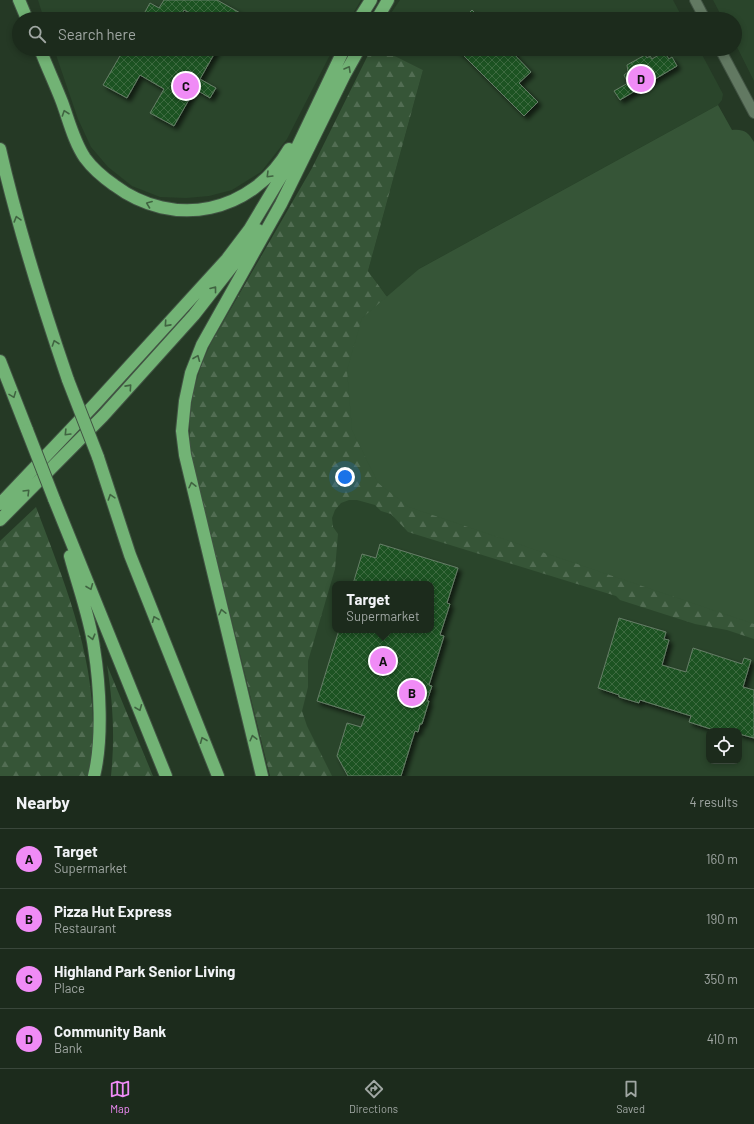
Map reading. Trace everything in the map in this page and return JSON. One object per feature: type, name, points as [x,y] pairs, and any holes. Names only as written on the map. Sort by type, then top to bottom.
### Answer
[{"type":"highway","points":[[19,0],[24,12]]},
{"type":"highway","points":[[363,12],[371,0]]},
{"type":"highway","points":[[381,12],[388,0]]},
{"type":"highway","points":[[43,56],[62,102],[71,130],[86,158],[106,179],[128,196],[155,207],[176,210],[200,210],[234,201],[270,176],[354,56]]},
{"type":"highway","points":[[262,776],[185,455],[182,431],[185,401],[191,373],[202,345],[281,204],[332,86],[342,56]]},
{"type":"highway","points":[[0,504],[94,405],[227,259],[249,230],[291,160],[332,86]]},
{"type":"highway","points":[[0,520],[103,416],[194,315],[251,242],[292,173],[332,86]]},
{"type":"highway","points":[[0,149],[12,202],[38,293],[68,380],[98,457],[130,555],[218,776]]},
{"type":"highway","points":[[0,360],[55,502],[166,776]]},
{"type":"highway","points":[[55,502],[94,647],[100,722],[98,762],[94,776]]},
{"type":"main road","points":[[695,0],[701,12]]},
{"type":"main road","points":[[724,56],[754,113]]},
{"type":"shaded area","points":[[38,0],[361,0],[354,12],[42,12]]},
{"type":"shaded area","points":[[400,0],[673,0],[679,12],[392,12]]},
{"type":"shaded area","points":[[713,0],[754,0],[754,81],[742,56],[742,12],[719,12]]},
{"type":"shaded area","points":[[56,56],[329,56],[287,139],[261,172],[232,190],[209,196],[186,198],[160,197],[132,186],[108,167],[91,147],[78,119]]},
{"type":"shaded area","points":[[395,56],[703,56],[723,94],[722,100],[718,105],[419,269],[390,301],[368,271],[423,70]]},
{"type":"shaded area","points":[[335,490],[754,627],[754,776],[318,776],[283,701]]},
{"type":"green space","points":[[368,56],[395,56],[423,70],[368,271],[390,301],[754,623],[754,639],[727,630],[695,624],[620,600],[616,596],[408,532],[391,514],[381,511],[375,505],[357,500],[349,500],[341,503],[335,510],[332,518],[333,527],[338,534],[335,569],[308,661],[308,687],[302,711],[307,726],[332,776],[270,776],[190,451],[190,422],[196,383],[211,343],[312,168]]},
{"type":"green space","points":[[718,105],[732,130],[740,130],[745,132],[754,142],[754,624],[409,507],[378,483],[352,430],[347,370],[362,318],[419,269]]},
{"type":"green space","points":[[36,507],[66,589],[83,644],[92,702],[92,754],[88,776],[0,776],[0,541]]},
{"type":"green space","points":[[107,665],[153,776],[111,776],[113,720]]},
{"type":"building","points":[[164,0],[217,0],[238,12],[188,12],[184,10],[183,12],[145,12],[150,3],[159,8]]},
{"type":"building","points":[[120,56],[213,56],[200,79],[216,88],[210,98],[195,89],[174,126],[150,113],[164,89],[140,75],[127,98],[103,85]]},
{"type":"building","points":[[464,56],[516,56],[531,72],[519,83],[538,102],[524,116]]},
{"type":"building","points":[[643,56],[647,58],[650,56],[652,59],[657,56],[667,56],[669,59],[672,57],[677,66],[620,100],[614,91],[628,83],[624,75],[628,72],[627,65]]},
{"type":"building","points":[[380,544],[458,568],[447,603],[450,604],[440,635],[444,636],[429,685],[432,686],[427,701],[429,701],[422,724],[420,724],[418,732],[415,731],[401,776],[348,776],[337,756],[347,723],[361,727],[365,716],[317,701],[338,633],[434,633],[434,581],[354,581],[362,554],[376,558]]},
{"type":"building","points":[[619,618],[666,632],[664,639],[669,640],[662,665],[686,672],[693,648],[742,664],[744,658],[751,660],[743,687],[754,690],[754,738],[742,735],[742,728],[708,728],[689,722],[691,716],[640,700],[639,703],[619,697],[619,695],[598,688]]},
{"type":"place","name":"Community Bank","points":[[641,79]]},
{"type":"place","name":"Highland Park Senior Living","points":[[186,86]]},
{"type":"place","name":"Target","points":[[383,661]]},
{"type":"place","name":"Pizza Hut Express","points":[[412,693]]}]
